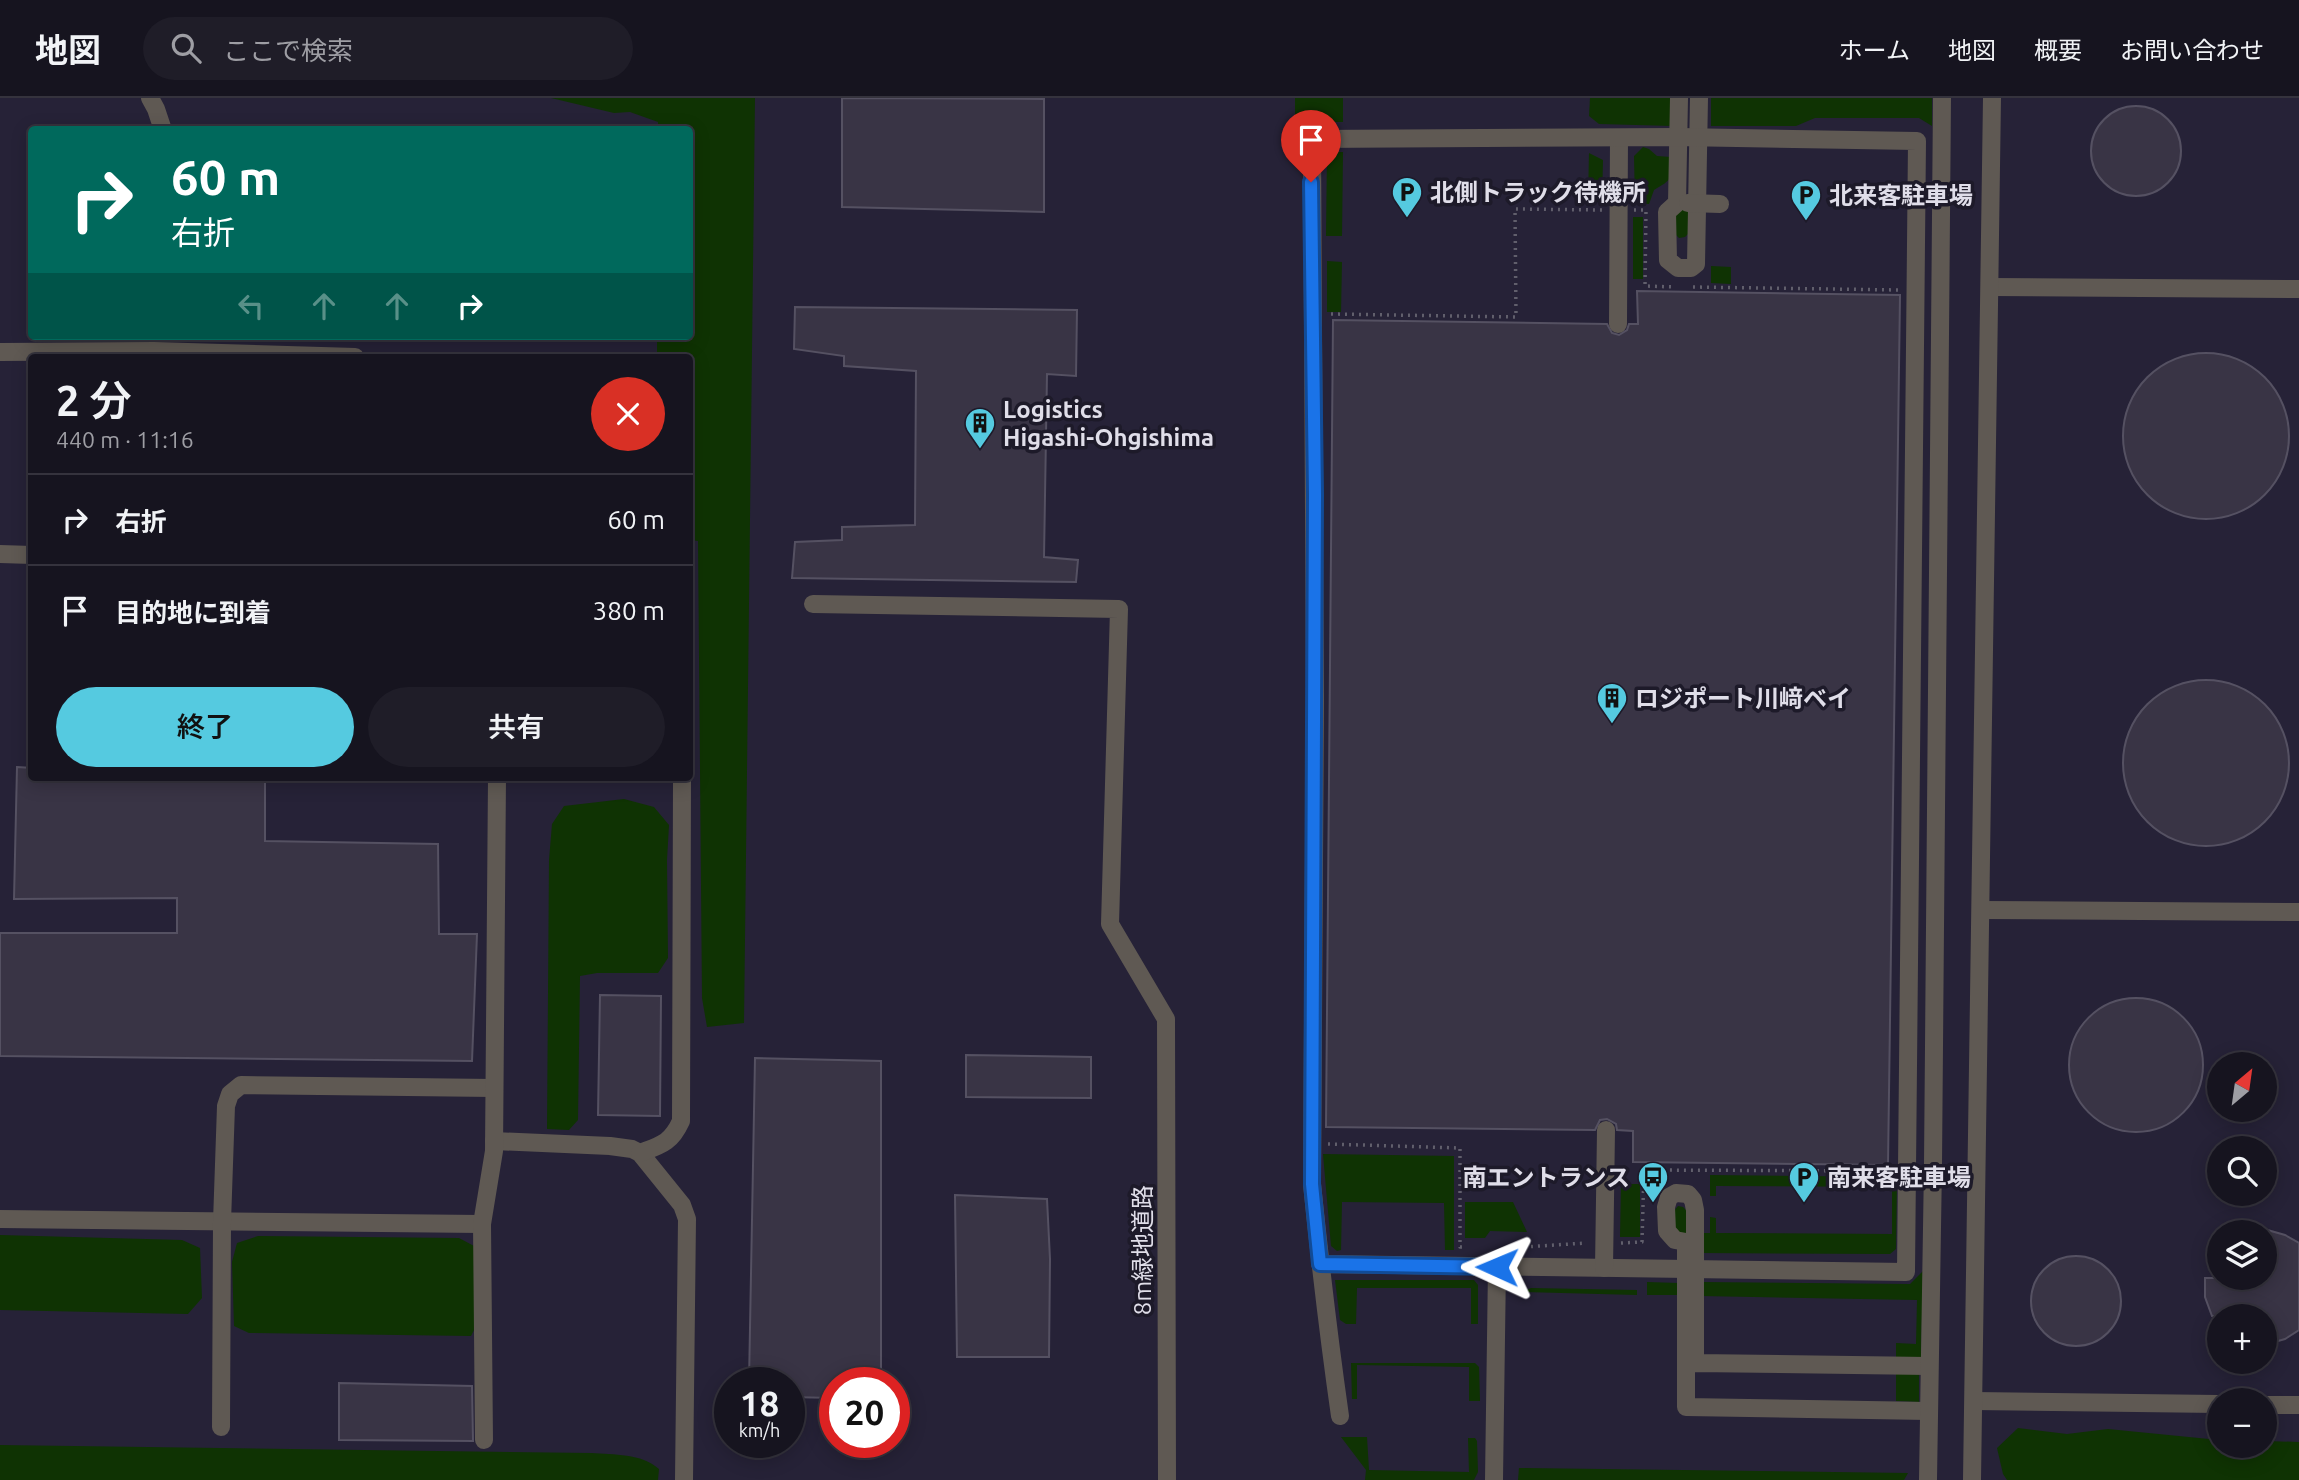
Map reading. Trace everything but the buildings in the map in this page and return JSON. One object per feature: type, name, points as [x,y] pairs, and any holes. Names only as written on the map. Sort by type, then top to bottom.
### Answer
[{"type":"street","points":[[150,98],[162,126]]},
{"type":"street","points":[[1679,98],[1677,203],[1668,212],[1668,260],[1678,268],[1691,268],[1696,264],[1699,98]]},
{"type":"street","points":[[1928,1480],[1934,1137],[1942,98]]},
{"type":"street","points":[[1972,1480],[1992,98]]},
{"type":"street","points":[[1320,1264],[1906,1272],[1917,141],[1679,137],[1312,139],[1315,686],[1312,1184],[1320,1264],[1340,1416]]},
{"type":"street","points":[[1618,324],[1619,138]]},
{"type":"street","points":[[1677,203],[1720,204]]},
{"type":"street","points":[[1990,287],[2299,289]]},
{"type":"street","points":[[0,352],[154,343],[312,354]]},
{"type":"street","points":[[0,554],[28,555]]},
{"type":"street","name":"8m緑地道路","points":[[813,604],[1119,609],[1110,924],[1166,1019],[1167,1480]]},
{"type":"street","points":[[484,1440],[482,1224],[494,1141],[497,781]]},
{"type":"street","points":[[640,1153],[668,1142],[681,1121],[682,781]]},
{"type":"street","points":[[1980,910],[2299,912]]},
{"type":"street","points":[[221,1427],[222,1222],[226,1106],[230,1094],[241,1085],[494,1088]]},
{"type":"street","points":[[1604,1268],[1605,1130]]},
{"type":"street","points":[[494,1141],[632,1149],[640,1153],[682,1205],[687,1219],[684,1480]]},
{"type":"street","points":[[0,1219],[482,1224]]},
{"type":"street","points":[[1494,1480],[1497,1267]]},
{"type":"street","points":[[1690,1269],[1695,1363],[1928,1366]]},
{"type":"street","points":[[1690,1269],[1686,1407],[1928,1410]]},
{"type":"street","points":[[1974,1401],[2207,1404]]},
{"type":"street","points":[[2277,1405],[2299,1405]]},
{"type":"path","points":[[1323,314],[1516,317],[1515,209],[1602,210]]},
{"type":"path","points":[[1634,210],[1646,210],[1645,286],[1904,290]]},
{"type":"path","points":[[1322,1144],[1460,1148],[1460,1247],[1472,1248]]},
{"type":"path","points":[[1619,1243],[1642,1242],[1644,1170],[1893,1171]]},
{"type":"path","points":[[1519,1247],[1592,1243]]},
{"type":"shaded area","points":[[0,98],[2299,98],[2299,1480],[0,1480]]},
{"type":"green space","points":[[551,98],[755,98],[744,1023],[707,1027],[702,998],[698,541],[693,540],[693,354],[657,354],[657,340],[693,340],[693,126],[658,126],[658,122],[630,112],[614,113]]},
{"type":"green space","points":[[1295,98],[1343,98],[1343,122],[1304,122],[1295,133]]},
{"type":"green space","points":[[1590,98],[1674,98],[1673,126],[1599,124],[1589,116]]},
{"type":"green space","points":[[1711,98],[1932,98],[1932,126],[1919,118],[1815,118],[1796,126],[1711,126]]},
{"type":"green space","points":[[1643,147],[1657,156],[1671,157],[1670,178],[1654,190],[1649,204],[1635,203],[1634,156]]},
{"type":"green space","points":[[1327,152],[1343,152],[1342,236],[1326,236]]},
{"type":"green space","points":[[1589,153],[1603,160],[1602,202],[1588,202]]},
{"type":"green space","points":[[1684,208],[1689,213],[1689,233],[1679,238],[1674,233],[1674,214]]},
{"type":"green space","points":[[1633,217],[1643,217],[1643,279],[1633,279]]},
{"type":"green space","points":[[1327,261],[1342,262],[1341,312],[1327,312]]},
{"type":"green space","points":[[1711,266],[1731,267],[1731,284],[1711,283]]},
{"type":"green space","points":[[624,799],[654,807],[669,825],[668,958],[658,973],[597,973],[580,976],[578,1120],[569,1130],[547,1129],[549,860],[552,824],[564,806]]},
{"type":"green space","points":[[1323,1154],[1454,1156],[1454,1250],[1445,1250],[1444,1203],[1342,1202],[1341,1250],[1337,1251],[1331,1246]]},
{"type":"green space","points":[[1710,1175],[1897,1177],[1896,1249],[1890,1254],[1701,1253],[1701,1233],[1710,1233],[1710,1217],[1716,1218],[1716,1233],[1892,1234],[1892,1187],[1716,1186],[1716,1196],[1710,1196]]},
{"type":"green space","points":[[1621,1184],[1640,1184],[1640,1237],[1620,1237]]},
{"type":"green space","points":[[1465,1202],[1513,1202],[1527,1232],[1490,1231],[1485,1238],[1465,1238]]},
{"type":"green space","points":[[1678,1206],[1687,1211],[1688,1230],[1685,1235],[1673,1232],[1673,1212]]},
{"type":"green space","points":[[0,1235],[182,1240],[200,1248],[202,1298],[188,1314],[0,1310]]},
{"type":"green space","points":[[258,1236],[459,1238],[474,1246],[474,1330],[471,1336],[249,1333],[234,1326],[232,1262],[237,1243]]},
{"type":"green space","points":[[1923,1271],[1921,1357],[1896,1357],[1896,1343],[1916,1344],[1917,1300],[1700,1296],[1700,1282],[1910,1284]]},
{"type":"green space","points":[[1335,1280],[1474,1280],[1478,1285],[1478,1324],[1471,1324],[1471,1288],[1357,1288],[1356,1324],[1346,1324],[1340,1320]]},
{"type":"green space","points":[[1647,1282],[1679,1283],[1679,1295],[1647,1295]]},
{"type":"green space","points":[[1531,1288],[1637,1290],[1637,1295],[1522,1292]]},
{"type":"green space","points":[[1351,1363],[1475,1363],[1479,1367],[1480,1401],[1469,1401],[1469,1367],[1357,1365],[1357,1399],[1352,1399]]},
{"type":"green space","points":[[1896,1374],[1919,1374],[1919,1402],[1896,1401]]},
{"type":"green space","points":[[2018,1428],[2067,1434],[2108,1429],[2207,1439],[2207,1458],[2277,1458],[2277,1441],[2299,1442],[2299,1480],[2007,1480],[1997,1448]]},
{"type":"green space","points":[[1341,1437],[1367,1437],[1369,1470],[1469,1472],[1468,1438],[1475,1438],[1478,1472],[1474,1480],[1365,1480],[1366,1470]]},
{"type":"green space","points":[[0,1445],[591,1453],[636,1457],[659,1469],[658,1480],[0,1480]]},
{"type":"green space","points":[[1519,1468],[1908,1473],[1904,1480],[1518,1480]]},
{"type":"place","name":"北側トラック待機所","points":[[1407,219]]},
{"type":"place","name":"北来客駐車場","points":[[1806,222]]},
{"type":"place","name":"Logistics Higashi-Ohgishima","points":[[980,450]]},
{"type":"place","name":"ロジポート川﨑ベイ","points":[[1612,725]]},
{"type":"place","name":"南エントランス","points":[[1653,1204]]},
{"type":"place","name":"南来客駐車場","points":[[1804,1204]]},
{"type":"route","points":[[1311,182],[1315,495],[1312,1184],[1320,1264],[1497,1267]]}]
